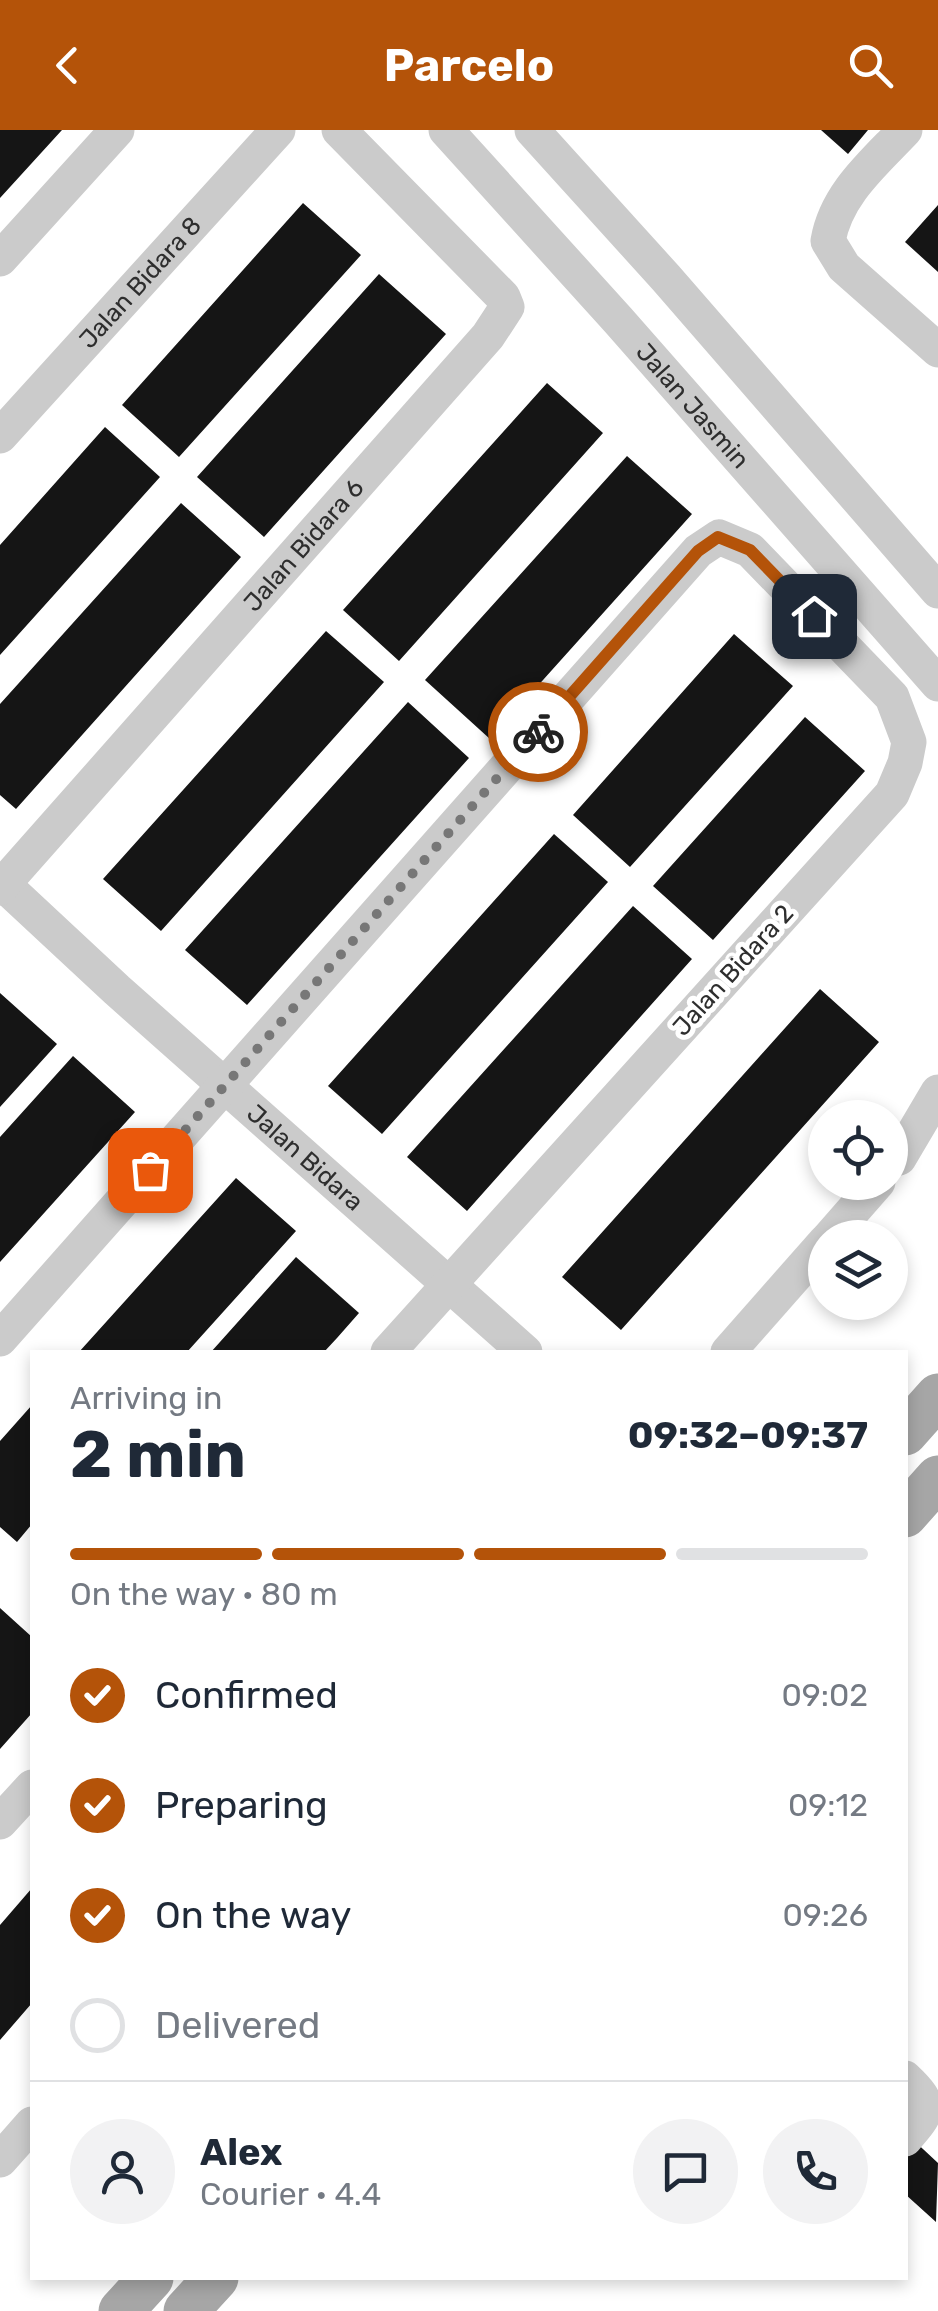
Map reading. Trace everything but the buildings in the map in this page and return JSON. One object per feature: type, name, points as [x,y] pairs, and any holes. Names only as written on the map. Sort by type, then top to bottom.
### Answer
[{"type":"main road","points":[[908,1430],[938,1396]]},
{"type":"main road","points":[[908,1512],[938,1478]]},
{"type":"main road","points":[[122,2311],[149,2280]]},
{"type":"main road","points":[[186,2311],[214,2280]]},
{"type":"street","points":[[0,259],[118,130]]},
{"type":"street","name":"Jalan Bidara 8","points":[[0,436],[278,130]]},
{"type":"street","name":"Jalan Bidara 6","points":[[1,884],[502,318],[507,307],[503,297],[339,130]]},
{"type":"street","name":"Jalan Jasmin","points":[[446,130],[938,684]]},
{"type":"street","points":[[532,130],[938,591]]},
{"type":"street","points":[[905,130],[847,193],[831,224],[828,241],[844,267],[926,340]]},
{"type":"street","name":"Jalan Bidara 2","points":[[226,1086],[698,551],[718,537],[750,550],[892,697],[910,742],[892,794],[390,1350]]},
{"type":"street","name":"Jalan Bidara","points":[[1,884],[523,1350]]},
{"type":"street","points":[[0,1339],[226,1086]]},
{"type":"street","points":[[908,1140],[938,1092]]},
{"type":"street","points":[[908,1149],[938,1117]]},
{"type":"street","points":[[845,1220],[862,1200]]},
{"type":"street","points":[[730,1350],[808,1261]]},
{"type":"street","points":[[0,1822],[30,1789]]},
{"type":"street","points":[[908,2081],[921,2093],[926,2106],[925,2116],[908,2136]]},
{"type":"street","points":[[0,2160],[30,2126]]},
{"type":"street","points":[[99,2311],[136,2280]]},
{"type":"way so far","points":[[150,1170],[538,732]]},
{"type":"route","points":[[538,732],[698,551],[718,537],[750,550],[814,616]]}]
